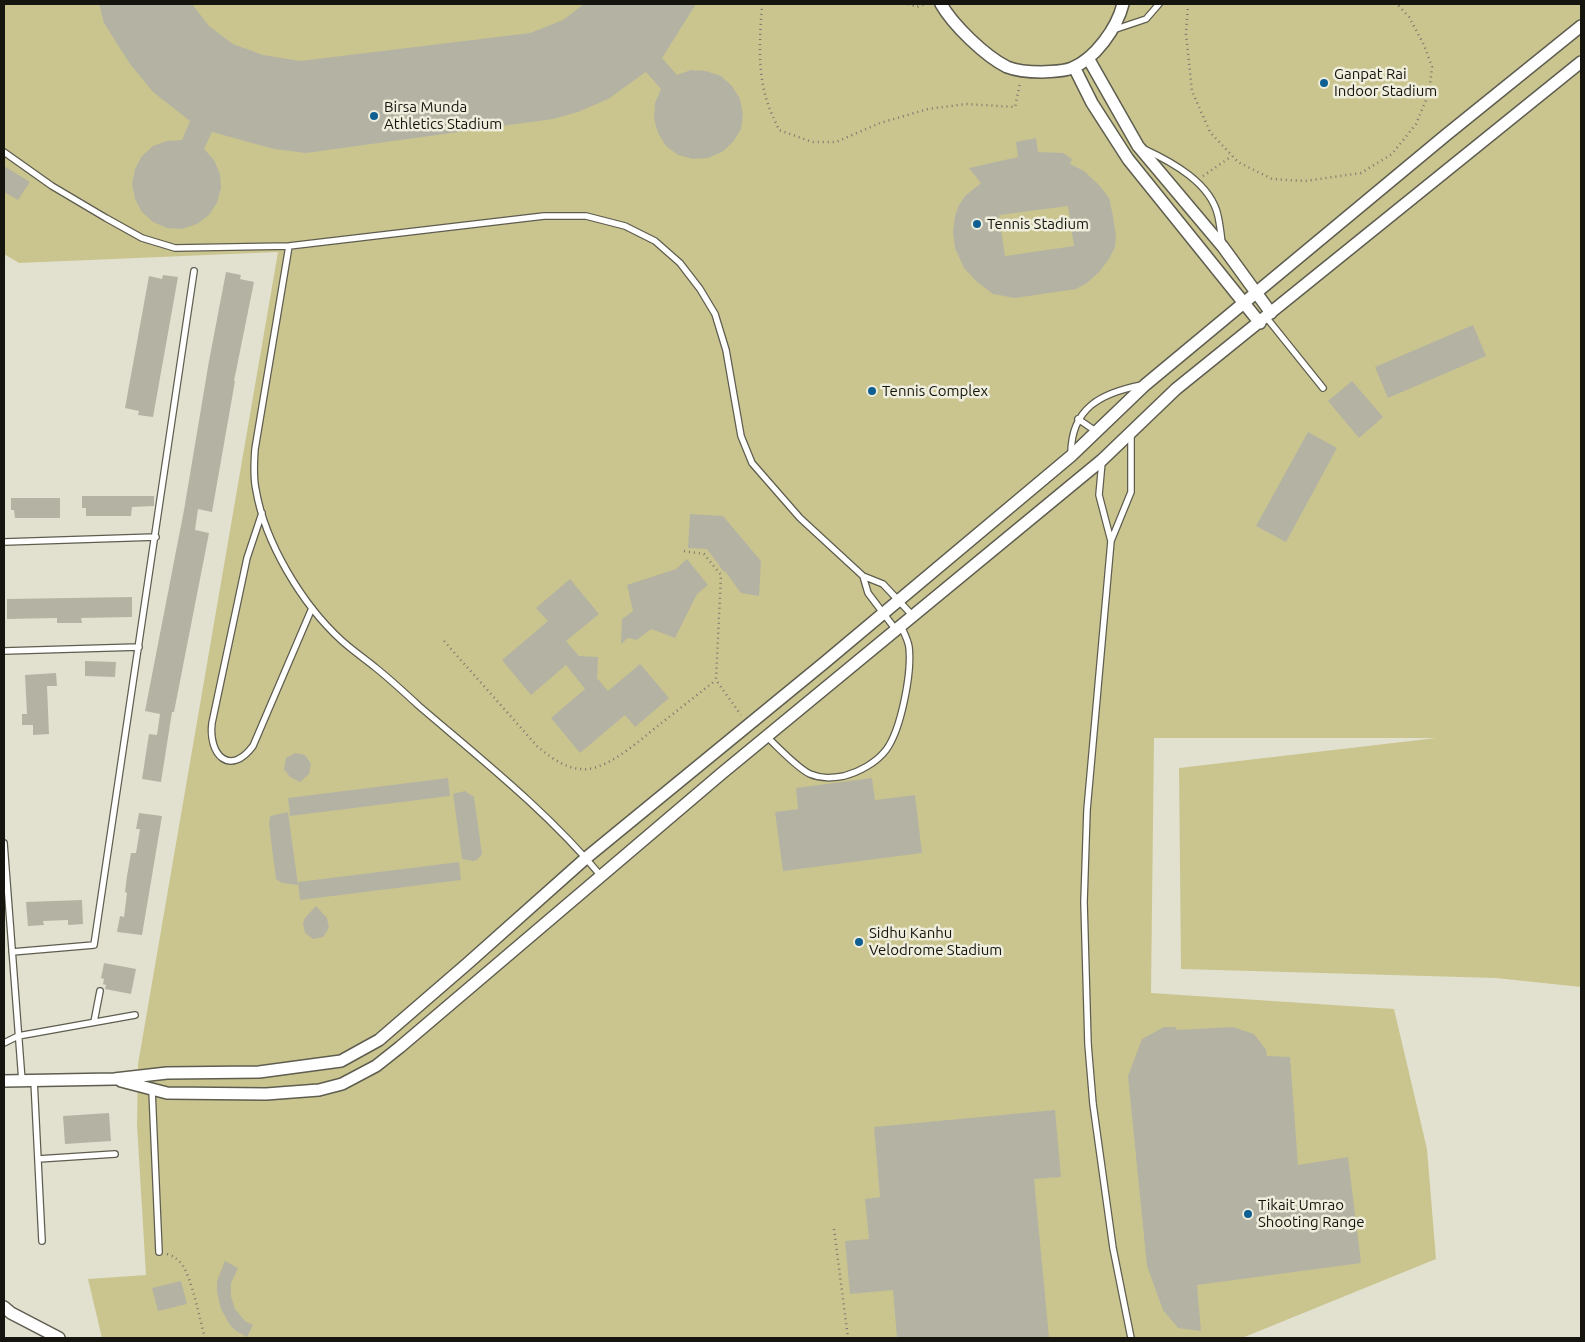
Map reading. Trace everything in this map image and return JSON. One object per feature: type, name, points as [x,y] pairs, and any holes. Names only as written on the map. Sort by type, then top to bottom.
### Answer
[{"type":"street","points":[[941,4],[975,45],[1008,67],[1034,72],[1062,71],[1074,68],[1088,58],[1100,48],[1123,4]]},
{"type":"street","points":[[4,1081],[114,1079],[167,1074],[259,1072],[341,1061],[379,1040],[586,858],[884,613],[1071,456],[1145,385],[1581,26]]},
{"type":"street","points":[[1088,58],[1138,146],[1223,247],[1257,294],[1266,317]]},
{"type":"street","points":[[114,1079],[167,1093],[266,1094],[319,1090],[342,1084],[376,1066],[767,737],[1102,460],[1176,390],[1581,62]]},
{"type":"street","points":[[1074,68],[1092,103],[1128,159],[1244,303],[1266,317]]},
{"type":"street","points":[[4,1307],[11,1313],[60,1338]]},
{"type":"lane","points":[[1111,30],[1146,19],[1159,4]]},
{"type":"lane","points":[[1138,146],[1185,171],[1210,198],[1218,214],[1223,247]]},
{"type":"lane","points":[[4,152],[52,186],[106,218],[142,238],[175,248],[289,246],[544,216],[586,216],[625,226],[655,241],[680,263],[700,289],[715,314],[726,350],[741,436],[752,463],[800,518],[863,576],[883,584],[913,617]]},
{"type":"lane","points":[[289,246],[255,449],[254,470],[256,491],[262,513],[281,561],[312,608],[341,640],[542,813],[602,876]]},
{"type":"lane","points":[[12,952],[94,945],[194,271]]},
{"type":"lane","points":[[1266,317],[1323,388]]},
{"type":"lane","points":[[1071,456],[1071,440],[1078,419],[1088,407],[1113,392],[1145,385]]},
{"type":"lane","points":[[1078,419],[1097,432]]},
{"type":"lane","points":[[1131,433],[1130,492],[1111,541],[1087,810],[1084,902],[1088,1044],[1093,1104],[1113,1248],[1131,1338]]},
{"type":"lane","points":[[1102,460],[1099,494],[1111,541]]},
{"type":"lane","points":[[262,513],[247,558],[212,724],[212,742],[219,755],[226,759],[237,760],[243,758],[253,746],[312,608]]},
{"type":"lane","points":[[4,542],[156,537]]},
{"type":"lane","points":[[767,737],[809,774],[829,779],[850,774],[868,766],[886,750],[902,712],[910,661],[909,645],[899,628],[884,613],[868,592],[863,576]]},
{"type":"lane","points":[[4,650],[139,647]]},
{"type":"lane","points":[[4,843],[18,1036],[28,1080],[38,1159],[42,1241]]},
{"type":"lane","points":[[94,1022],[100,991]]},
{"type":"lane","points":[[4,1043],[18,1036],[135,1015]]},
{"type":"lane","points":[[152,1090],[159,1252]]},
{"type":"lane","points":[[38,1159],[116,1154]]},
{"type":"path","points":[[762,4],[760,28],[762,76],[767,101],[779,130],[812,142],[836,142],[880,123],[928,109],[966,104],[1016,106],[1022,70]]},
{"type":"path","points":[[908,4],[917,7],[925,4]]},
{"type":"path","points":[[1188,4],[1186,34],[1192,91],[1210,132],[1238,162],[1272,179],[1305,181],[1361,173],[1392,154],[1416,124],[1429,93],[1432,67],[1424,45],[1409,17],[1397,4]]},
{"type":"path","points":[[1196,182],[1232,156]]},
{"type":"path","points":[[684,551],[704,554],[721,575],[716,680],[748,725]]},
{"type":"path","points":[[444,641],[537,746],[552,759],[569,767],[579,769],[588,769],[611,761],[716,680]]},
{"type":"path","points":[[834,1229],[848,1338]]},
{"type":"path","points":[[159,1252],[173,1256],[183,1266],[188,1276],[205,1338]]},
{"type":"shaded area","points":[[4,4],[1581,4],[1581,987],[1496,978],[1181,969],[1179,768],[1436,738],[1154,738],[1151,993],[1394,1009],[1427,1149],[1436,1259],[1242,1338],[102,1338],[88,1279],[146,1275],[137,1125],[138,1064],[278,252],[19,263],[4,254]]},
{"type":"building","name":"Birsa Munda Athletics Stadium","points":[[99,4],[192,4],[209,26],[233,44],[263,55],[300,61],[530,33],[563,20],[584,4],[696,4],[662,58],[677,75],[691,70],[706,71],[721,76],[732,86],[740,99],[743,114],[741,129],[733,142],[722,152],[708,158],[693,159],[678,155],[666,146],[658,133],[654,119],[655,103],[661,89],[646,72],[608,99],[578,112],[553,119],[306,153],[274,149],[212,132],[204,149],[214,160],[220,174],[221,188],[217,203],[209,215],[197,224],[182,229],[167,228],[153,222],[142,212],[135,199],[132,184],[135,169],[142,156],[153,146],[167,141],[182,140],[190,121],[153,92],[130,64],[104,23]]},
{"type":"building","name":"Tennis Stadium","points":[[1036,138],[1038,152],[1063,153],[1072,159],[1070,164],[1084,171],[1100,186],[1109,198],[1116,236],[1115,247],[1099,272],[1087,283],[1076,289],[1015,298],[993,294],[976,281],[964,268],[955,248],[953,232],[955,216],[959,205],[965,196],[981,183],[969,168],[1018,157],[1016,142]],"holes":[[[1068,206],[1074,246],[1005,256],[999,215]]]},
{"type":"building","points":[[4,166],[30,182],[18,200],[4,192]]},
{"type":"building","points":[[226,272],[241,275],[240,279],[254,282],[234,381],[212,512],[198,509],[195,530],[209,533],[174,712],[172,712],[161,782],[142,779],[149,734],[157,735],[160,714],[145,711],[184,510]]},
{"type":"building","points":[[163,275],[178,277],[153,417],[138,415],[139,411],[125,408],[149,276],[162,279]]},
{"type":"building","points":[[1473,325],[1486,356],[1388,398],[1375,367]]},
{"type":"building","points":[[1352,381],[1383,417],[1359,438],[1328,401]]},
{"type":"building","points":[[1308,432],[1337,448],[1286,542],[1256,526]]},
{"type":"building","points":[[82,496],[154,496],[154,506],[132,507],[131,516],[86,516],[86,508],[82,508]]},
{"type":"building","points":[[11,498],[60,498],[60,518],[15,518],[14,510],[11,510]]},
{"type":"building","points":[[690,514],[723,516],[761,561],[759,596],[741,593],[707,549],[688,548]]},
{"type":"building","points":[[687,559],[708,585],[697,594],[675,638],[651,629],[637,640],[628,638],[621,644],[622,619],[633,611],[627,585],[676,569]]},
{"type":"building","points":[[570,579],[599,614],[566,641],[579,656],[598,657],[597,678],[608,691],[640,664],[669,698],[635,727],[625,715],[580,753],[551,718],[585,689],[566,665],[531,695],[502,660],[548,621],[536,608]]},
{"type":"building","points":[[132,597],[132,617],[81,618],[82,623],[57,623],[57,618],[7,619],[7,599]]},
{"type":"building","points":[[85,661],[116,662],[115,677],[85,676]]},
{"type":"building","points":[[56,673],[57,686],[47,686],[49,734],[33,735],[33,725],[22,725],[22,714],[27,714],[25,675]]},
{"type":"building","points":[[295,753],[305,755],[311,764],[309,774],[300,782],[290,777],[284,769],[286,758]]},
{"type":"building","points":[[448,778],[450,796],[290,816],[288,798]]},
{"type":"building","points":[[872,778],[875,800],[915,795],[922,853],[783,871],[775,812],[798,809],[796,788]]},
{"type":"building","points":[[465,791],[474,797],[482,854],[477,860],[473,861],[462,859],[453,794]]},
{"type":"building","points":[[288,812],[298,885],[282,883],[276,879],[269,824],[270,816]]},
{"type":"building","points":[[139,813],[162,816],[142,935],[117,932],[120,916],[124,917],[127,893],[125,892],[131,853],[136,853],[140,829],[136,829]]},
{"type":"building","points":[[459,862],[461,880],[300,900],[298,882]]},
{"type":"building","points":[[82,900],[83,924],[68,925],[68,920],[43,921],[44,925],[28,926],[26,902]]},
{"type":"building","points":[[316,906],[327,918],[329,928],[323,937],[313,939],[305,933],[303,923]]},
{"type":"building","points":[[104,963],[136,969],[131,994],[105,989],[104,979],[101,978]]},
{"type":"building","name":"Tikait Umrao Shooting Range","points":[[1164,1027],[1175,1027],[1177,1030],[1233,1027],[1254,1034],[1266,1050],[1267,1056],[1290,1057],[1298,1165],[1348,1157],[1361,1263],[1197,1285],[1201,1331],[1178,1328],[1163,1310],[1147,1266],[1128,1076],[1142,1039]]},
{"type":"building","points":[[1055,1110],[1061,1177],[1034,1179],[1049,1338],[897,1338],[893,1290],[850,1294],[845,1241],[869,1239],[865,1199],[880,1197],[874,1127]]},
{"type":"building","points":[[109,1113],[111,1141],[65,1144],[63,1116]]},
{"type":"building","points":[[225,1261],[238,1268],[231,1283],[231,1296],[235,1309],[245,1321],[253,1325],[247,1337],[230,1325],[221,1309],[217,1292],[217,1281]]},
{"type":"building","points":[[181,1281],[187,1304],[158,1311],[152,1288]]},
{"type":"place","name":"Ganpat Rai Indoor Stadium","points":[[1324,83]]},
{"type":"place","name":"Birsa Munda Athletics Stadium","points":[[374,116]]},
{"type":"place","name":"Tennis Stadium","points":[[977,224]]},
{"type":"place","name":"Tennis Complex","points":[[872,391]]},
{"type":"place","name":"Sidhu Kanhu Velodrome Stadium","points":[[859,942]]},
{"type":"place","name":"Tikait Umrao Shooting Range","points":[[1248,1214]]}]
